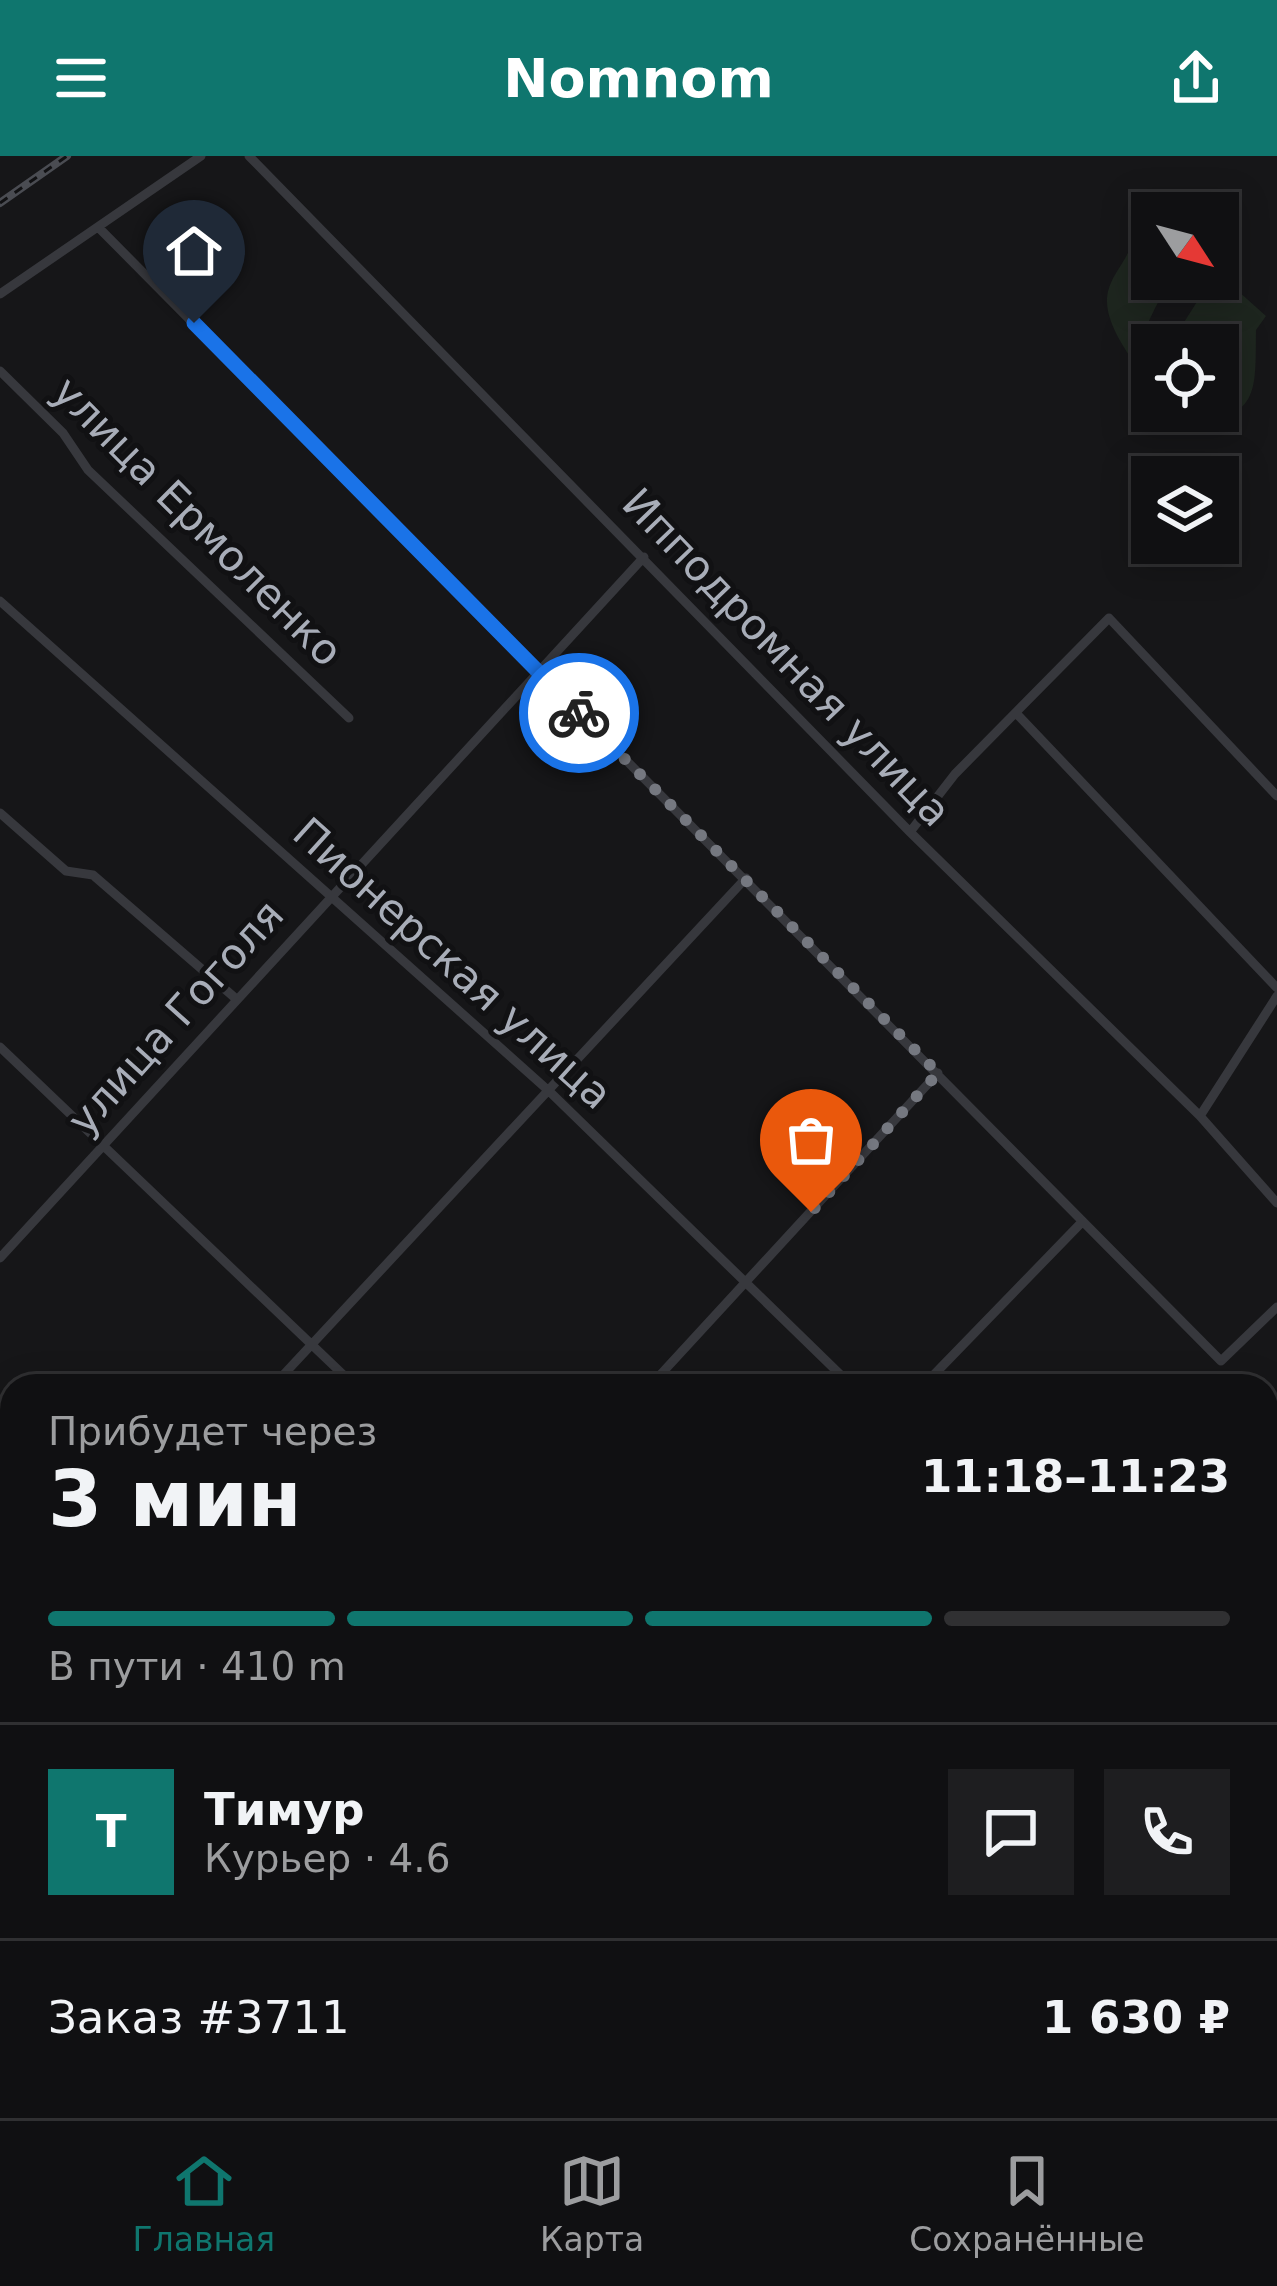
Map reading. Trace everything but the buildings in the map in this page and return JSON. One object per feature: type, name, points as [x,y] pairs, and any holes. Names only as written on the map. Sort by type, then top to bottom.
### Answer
[{"type":"street","points":[[0,294],[201,156]]},
{"type":"street","name":"Ипподромная улица","points":[[250,156],[910,832],[1200,1117],[1277,1203]]},
{"type":"street","points":[[99,227],[1221,1361],[1277,1307]]},
{"type":"street","name":"улица Ермоленко","points":[[0,370],[63,433],[88,470],[349,718]]},
{"type":"street","name":"улица Гоголя","points":[[0,1258],[234,997],[540,674],[644,557]]},
{"type":"street","name":"Пионерская улица","points":[[0,601],[550,1092],[840,1374]]},
{"type":"street","points":[[910,832],[955,774],[1109,618],[1277,796]]},
{"type":"street","points":[[1016,713],[1277,992],[1200,1117]]},
{"type":"street","points":[[0,813],[67,871],[93,875],[234,997]]},
{"type":"street","points":[[284,1374],[746,878]]},
{"type":"street","points":[[0,1047],[342,1374]]},
{"type":"street","points":[[661,1374],[938,1073]]},
{"type":"street","points":[[935,1374],[1082,1222]]},
{"type":"shaded area","points":[[1131,244],[1131,300],[1159,300],[1147,324],[1131,324],[1131,358],[1108,310],[1112,281]]},
{"type":"shaded area","points":[[1239,292],[1266,316],[1256,330],[1253,386],[1240,409],[1239,324],[1183,324],[1198,300],[1239,300]]},
{"type":"railway","points":[[0,203],[67,156]]},
{"type":"way so far","points":[[579,713],[938,1073],[811,1212]]},
{"type":"route","points":[[194,323],[579,713]]}]
